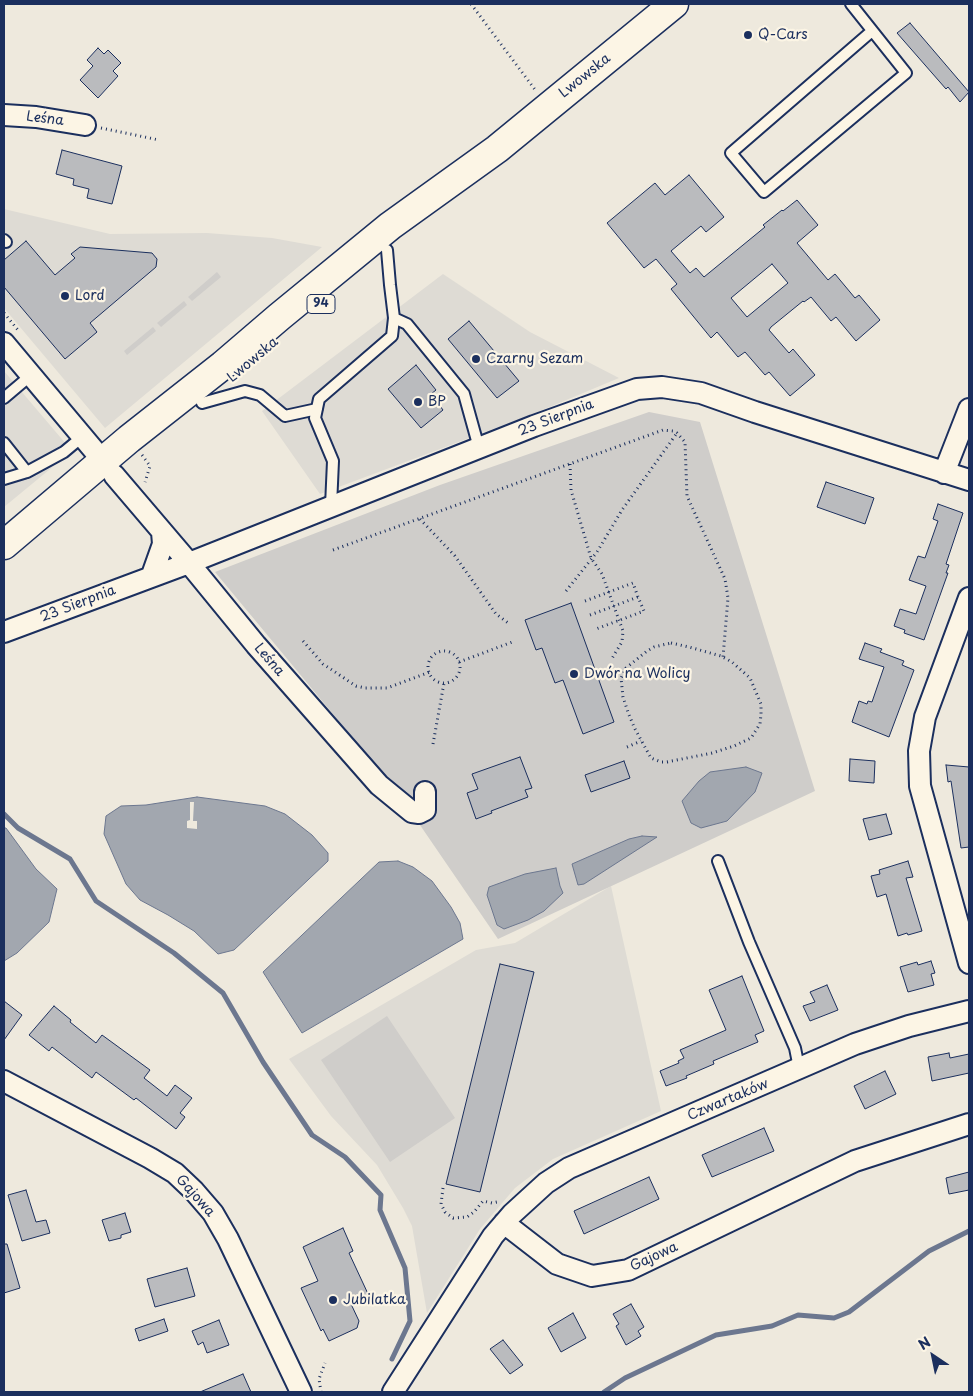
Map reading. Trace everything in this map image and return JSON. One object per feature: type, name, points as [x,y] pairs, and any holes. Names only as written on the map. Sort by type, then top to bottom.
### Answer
[{"type":"main road","name":"Lwowska","points":[[4,545],[108,468],[141,454],[388,250],[497,149],[674,4]]},
{"type":"main road","name":"Lwowska","points":[[4,564],[108,468],[278,317],[390,226],[497,149]]},
{"type":"street","name":"Leśna","points":[[4,115],[36,117],[86,125]]},
{"type":"street","name":"Leśna","points":[[4,343],[256,645],[379,785],[412,812],[419,813],[424,810],[425,792]]},
{"type":"street","name":"23 Sierpnia","points":[[4,632],[152,575],[189,563],[479,448],[637,389],[662,387],[701,393],[969,480]]},
{"type":"street","points":[[944,472],[969,409]]},
{"type":"street","points":[[152,575],[163,544],[162,532]]},
{"type":"street","points":[[969,598],[925,718],[919,751],[920,786],[969,964]]},
{"type":"street","name":"Czwartaków","points":[[504,1223],[527,1198],[569,1168],[854,1044],[909,1026],[969,1011]]},
{"type":"street","name":"Gajowa","points":[[4,1081],[150,1158],[175,1174],[194,1191],[213,1213],[228,1239],[301,1392]]},
{"type":"street","name":"Gajowa","points":[[504,1223],[557,1264],[592,1276],[628,1270],[854,1161],[969,1124]]},
{"type":"street","points":[[398,1383],[474,1263],[504,1223]]},
{"type":"lane","points":[[851,4],[906,73],[764,192],[731,153],[872,31]]},
{"type":"lane","points":[[331,506],[333,461],[315,418],[319,399],[392,336],[394,318],[388,250]]},
{"type":"lane","points":[[394,318],[407,324],[464,394],[479,448]]},
{"type":"lane","points":[[4,398],[30,376]]},
{"type":"lane","points":[[202,403],[245,391],[260,395],[285,416],[317,409]]},
{"type":"lane","points":[[4,480],[27,472],[64,452],[82,437]]},
{"type":"lane","points":[[4,443],[27,472]]},
{"type":"lane","points":[[718,861],[749,942],[795,1048],[799,1068]]},
{"type":"path","points":[[471,4],[548,107]]},
{"type":"path","points":[[86,125],[159,140]]},
{"type":"path","points":[[4,313],[22,335]]},
{"type":"path","points":[[333,550],[663,430],[668,430],[677,433],[685,442],[687,496],[725,579],[728,598],[723,657]]},
{"type":"path","points":[[566,591],[597,552],[622,510],[677,433]]},
{"type":"path","points":[[141,454],[150,466],[144,481],[150,488]]},
{"type":"path","points":[[570,464],[571,490],[591,558],[602,574],[623,631],[622,642],[611,660]]},
{"type":"path","points":[[420,518],[455,556],[496,614],[508,623]]},
{"type":"path","points":[[585,601],[633,582],[644,611],[596,630]]},
{"type":"path","points":[[590,615],[638,597]]},
{"type":"path","points":[[303,641],[322,664],[356,686],[387,688],[430,672]]},
{"type":"path","points":[[459,662],[515,641]]},
{"type":"path","points":[[671,644],[689,646],[723,657],[743,670],[750,678],[761,704],[760,724],[751,738],[712,753],[661,762],[651,758],[641,741],[629,715],[621,686],[621,678],[626,668],[647,651],[654,647],[671,644]]},
{"type":"path","points":[[440,652],[455,655],[459,662],[460,670],[451,681],[444,683],[436,680],[430,672],[428,667],[432,658],[440,652]]},
{"type":"path","points":[[433,744],[444,683]]},
{"type":"path","points":[[627,747],[641,741]]},
{"type":"path","points":[[443,1188],[441,1204],[445,1212],[453,1218],[467,1218],[483,1201],[500,1202]]},
{"type":"path","points":[[321,1392],[319,1378],[325,1363]]},
{"type":"shaded area","points":[[4,209],[110,234],[207,233],[272,238],[322,247],[105,428],[4,308]]},
{"type":"shaded area","points":[[217,272],[221,277],[192,301],[188,297]]},
{"type":"shaded area","points":[[443,274],[530,332],[619,378],[528,416],[320,494],[262,411]]},
{"type":"shaded area","points":[[184,301],[187,305],[161,327],[157,323]]},
{"type":"shaded area","points":[[153,327],[156,331],[127,355],[124,351]]},
{"type":"shaded area","points":[[4,371],[72,451],[4,507]]},
{"type":"shaded area","points":[[649,412],[700,422],[815,791],[498,939],[396,790],[215,572],[440,485]]},
{"type":"shaded area","points":[[746,767],[762,773],[755,792],[727,821],[701,828],[691,823],[682,801],[699,781],[710,772]]},
{"type":"shaded area","points":[[197,797],[265,806],[285,814],[312,835],[328,853],[328,861],[234,950],[218,954],[194,931],[140,900],[126,884],[104,834],[106,816],[121,806],[146,805]]},
{"type":"shaded area","points":[[4,828],[6,828],[36,869],[57,889],[49,922],[17,953],[4,961]]},
{"type":"shaded area","points":[[642,836],[657,837],[584,884],[578,885],[572,864],[629,839]]},
{"type":"shaded area","points":[[398,861],[413,867],[432,881],[460,923],[463,939],[302,1033],[263,972],[379,862]]},
{"type":"shaded area","points":[[556,868],[563,893],[544,911],[528,920],[504,929],[497,925],[487,895],[489,887],[525,874]]},
{"type":"shaded area","points":[[611,886],[661,1111],[553,1159],[515,1188],[480,1229],[427,1313],[412,1226],[403,1208],[377,1165],[331,1116],[289,1059],[476,950],[515,943]]},
{"type":"shaded area","points":[[387,1016],[455,1118],[390,1162],[321,1060]]},
{"type":"pier","points":[[190,802],[194,802],[193,821],[197,821],[197,829],[187,828],[187,821],[190,820]]},
{"type":"building","points":[[910,23],[969,92],[960,102],[948,87],[946,89],[897,33]]},
{"type":"building","points":[[98,48],[104,54],[108,50],[121,63],[113,71],[118,76],[98,98],[80,80],[93,66],[87,60]]},
{"type":"building","points":[[62,150],[122,166],[112,204],[87,198],[89,189],[73,185],[74,179],[56,174]]},
{"type":"building","points":[[689,175],[724,217],[706,232],[701,226],[671,251],[690,273],[696,268],[704,277],[765,227],[763,225],[797,200],[818,225],[797,243],[828,280],[835,274],[855,298],[859,295],[880,320],[856,341],[836,317],[831,321],[811,297],[803,301],[771,327],[769,330],[789,353],[793,349],[815,375],[790,396],[769,372],[765,375],[745,352],[738,357],[717,332],[711,338],[671,289],[677,284],[656,259],[644,268],[607,223],[655,183],[665,195]],"holes":[[[772,264],[788,283],[747,317],[731,298]]]},
{"type":"building","name":"Lord","points":[[26,241],[55,275],[75,258],[71,254],[80,247],[152,253],[157,259],[156,267],[90,323],[97,332],[65,359],[4,287],[4,260]]},
{"type":"building","points":[[469,321],[519,381],[497,398],[448,339]]},
{"type":"building","name":"BP","points":[[416,365],[436,390],[431,394],[443,410],[421,428],[388,389]]},
{"type":"building","points":[[826,482],[874,498],[865,524],[817,507]]},
{"type":"building","points":[[938,504],[963,513],[946,564],[949,565],[946,573],[948,573],[924,640],[904,633],[905,630],[894,626],[900,609],[916,614],[926,586],[909,580],[918,556],[925,558],[938,521],[933,519]]},
{"type":"building","name":"Dwór na Wolicy","points":[[571,603],[614,722],[583,734],[563,680],[555,683],[542,648],[536,650],[525,620]]},
{"type":"building","points":[[865,643],[882,649],[880,652],[904,661],[902,665],[914,670],[889,737],[852,722],[859,701],[867,704],[868,701],[872,702],[884,667],[859,659]]},
{"type":"building","points":[[520,757],[532,788],[525,790],[528,797],[491,811],[492,813],[476,819],[467,793],[478,789],[472,774]]},
{"type":"building","points":[[850,759],[875,761],[874,783],[849,781]]},
{"type":"building","points":[[624,761],[630,778],[591,792],[585,775]]},
{"type":"building","points":[[946,765],[969,767],[969,847],[961,848],[951,781],[948,782]]},
{"type":"building","points":[[886,814],[892,834],[869,840],[863,819]]},
{"type":"building","points":[[908,861],[913,877],[906,878],[922,931],[898,936],[886,894],[877,897],[871,876],[880,874],[879,870]]},
{"type":"building","points":[[931,961],[935,973],[931,974],[934,985],[908,992],[900,967],[917,962],[918,965]]},
{"type":"building","points":[[500,964],[534,972],[480,1192],[446,1184]]},
{"type":"building","points":[[742,976],[764,1031],[755,1035],[758,1042],[713,1061],[714,1064],[666,1086],[660,1071],[679,1063],[678,1061],[684,1058],[680,1050],[726,1030],[709,990]]},
{"type":"building","points":[[827,985],[838,1010],[810,1021],[803,1006],[815,1002],[810,992]]},
{"type":"building","points":[[4,1001],[22,1015],[4,1040]]},
{"type":"building","points":[[54,1006],[96,1043],[102,1035],[150,1070],[144,1078],[167,1096],[175,1085],[192,1098],[180,1113],[185,1117],[176,1129],[136,1098],[134,1100],[96,1072],[92,1078],[52,1047],[49,1051],[29,1035]]},
{"type":"building","points":[[949,1053],[950,1058],[969,1054],[969,1073],[932,1081],[928,1057]]},
{"type":"building","points":[[885,1071],[896,1094],[865,1109],[854,1086]]},
{"type":"building","points":[[764,1128],[774,1151],[712,1177],[702,1155]]},
{"type":"building","points":[[969,1172],[969,1190],[949,1194],[946,1178]]},
{"type":"building","points":[[649,1177],[659,1199],[584,1234],[574,1211]]},
{"type":"building","points":[[26,1190],[36,1222],[46,1220],[50,1233],[22,1241],[8,1195]]},
{"type":"building","points":[[125,1213],[131,1232],[121,1235],[121,1238],[109,1241],[102,1220]]},
{"type":"building","name":"Jubilatka","points":[[343,1228],[353,1251],[349,1253],[369,1296],[351,1304],[359,1321],[357,1328],[329,1341],[323,1329],[321,1331],[301,1288],[318,1281],[303,1247]]},
{"type":"building","points":[[4,1244],[7,1244],[20,1288],[4,1293]]},
{"type":"building","points":[[187,1268],[195,1296],[155,1307],[147,1279]]},
{"type":"building","points":[[631,1304],[644,1327],[638,1331],[641,1336],[626,1345],[616,1326],[619,1324],[613,1314]]},
{"type":"building","points":[[573,1313],[586,1338],[561,1352],[548,1328]]},
{"type":"building","points":[[164,1319],[168,1331],[139,1341],[135,1329]]},
{"type":"building","points":[[219,1320],[229,1345],[207,1353],[203,1342],[198,1345],[192,1331]]},
{"type":"building","points":[[503,1340],[523,1365],[510,1374],[490,1349]]},
{"type":"building","points":[[243,1374],[251,1392],[200,1392]]},
{"type":"waterway","points":[[4,814],[18,828],[70,859],[96,901],[174,953],[223,993],[263,1062],[312,1135],[345,1157],[381,1195],[380,1210],[405,1268],[410,1321],[392,1359]]},
{"type":"waterway","points":[[604,1392],[625,1378],[716,1335],[772,1326],[798,1315],[834,1318],[849,1312],[929,1251],[969,1231]]},
{"type":"place","name":"Q-Cars","points":[[748,35]]},
{"type":"place","name":"Lord","points":[[65,296]]},
{"type":"place","name":"Czarny Sezam","points":[[476,359]]},
{"type":"place","name":"BP","points":[[418,402]]},
{"type":"place","name":"Dwór na Wolicy","points":[[574,674]]},
{"type":"place","name":"Jubilatka","points":[[333,1300]]}]
